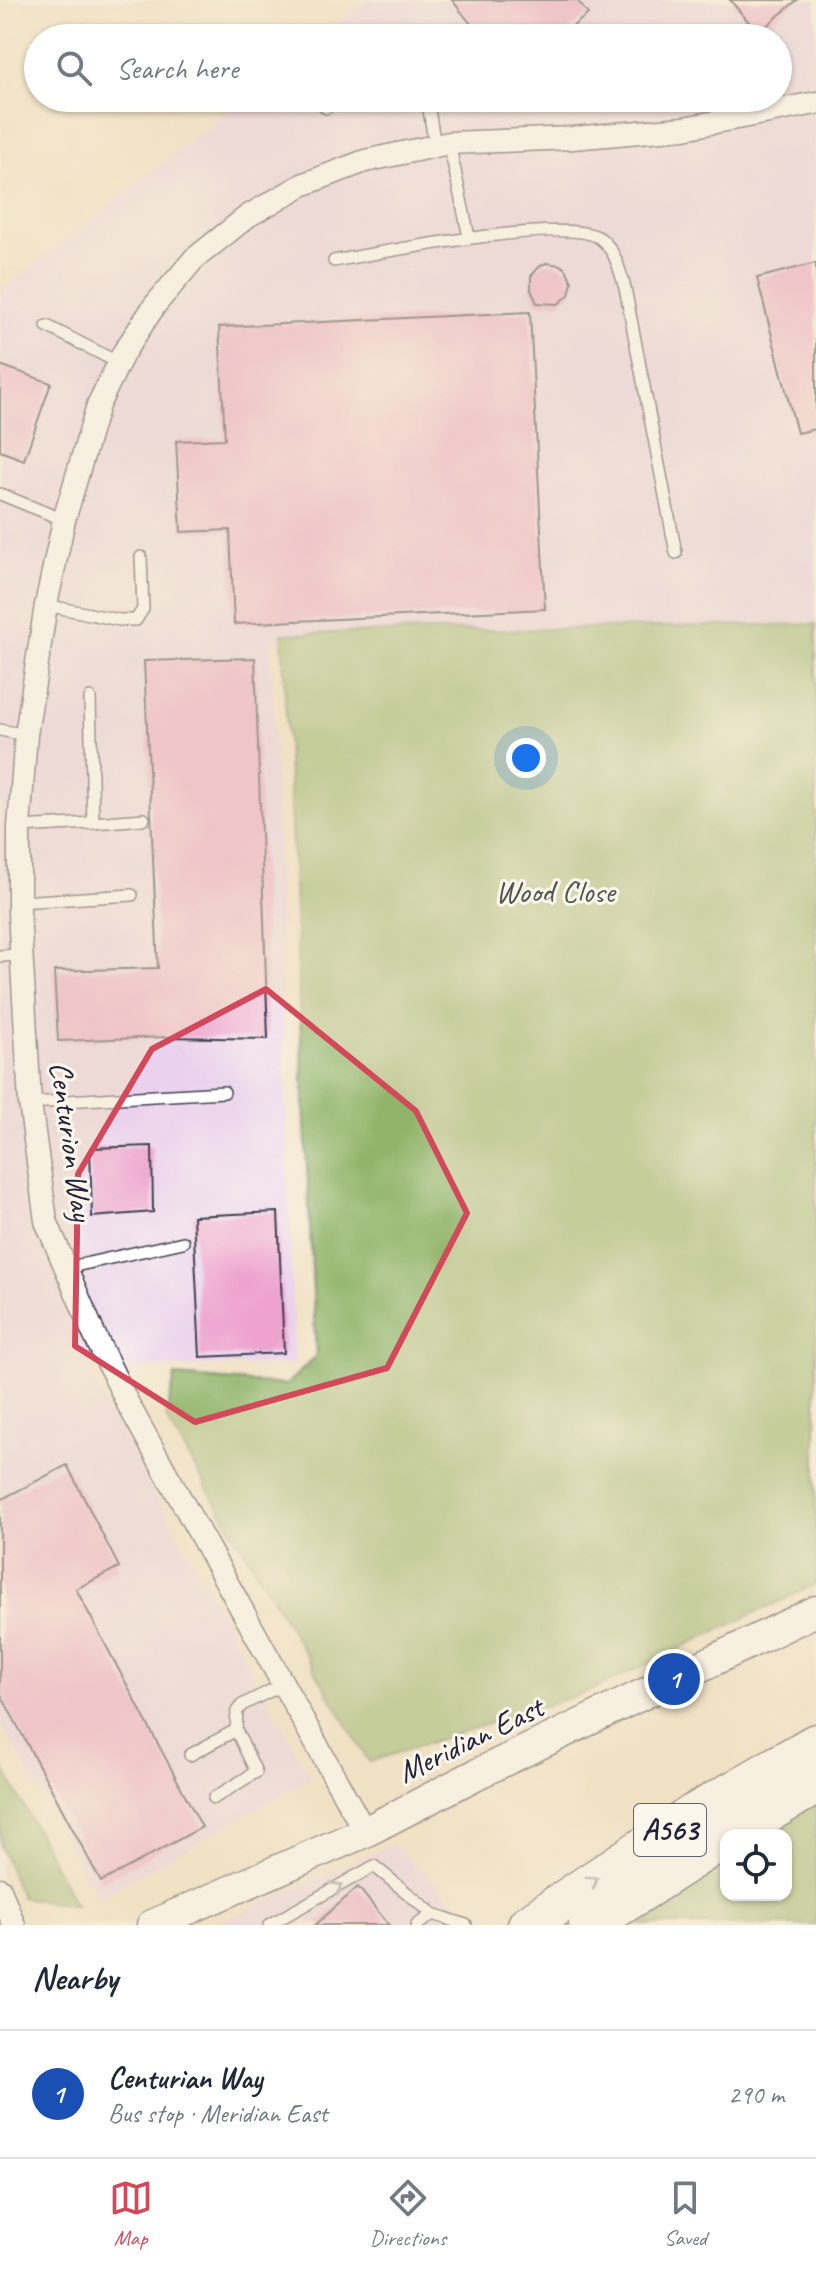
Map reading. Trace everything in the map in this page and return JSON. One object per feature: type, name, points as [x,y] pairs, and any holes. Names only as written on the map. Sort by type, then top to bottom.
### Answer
[{"type":"highway","name":"A563","points":[[528,1925],[694,1814],[816,1744]]},
{"type":"highway","name":"A563","points":[[740,1829],[816,1784]]},
{"type":"highway","name":"A563","points":[[589,1925],[720,1841]]},
{"type":"street","name":"Centurion Way","points":[[792,108],[816,103]]},
{"type":"street","name":"Centurion Way","points":[[365,1832],[128,1404],[46,1221],[10,956],[19,902],[19,827],[26,735],[46,605],[64,520],[98,405],[119,363],[155,305],[194,259],[248,216],[302,185],[353,165],[442,144],[645,132],[768,112]]},
{"type":"street","name":"Meridian East","points":[[152,1925],[365,1832],[489,1768],[816,1611]]},
{"type":"lane","points":[[432,112],[469,237]]},
{"type":"lane","points":[[334,261],[469,237],[583,232],[601,238],[616,259],[625,288],[676,553]]},
{"type":"lane","points":[[47,326],[119,363]]},
{"type":"lane","points":[[0,494],[64,520]]},
{"type":"lane","points":[[46,605],[119,620],[136,620],[143,609],[141,557]]},
{"type":"lane","points":[[90,698],[93,823]]},
{"type":"lane","points":[[0,730],[26,735]]},
{"type":"lane","points":[[19,827],[144,819]]},
{"type":"lane","points":[[19,902],[132,895]]},
{"type":"lane","points":[[30,1103],[224,1092]]},
{"type":"lane","points":[[66,1268],[183,1242]]},
{"type":"lane","points":[[214,1798],[256,1772],[236,1730],[237,1711],[242,1705],[284,1684]]},
{"type":"lane","points":[[190,1755],[236,1730]]},
{"type":"lane","points":[[269,1925],[374,1866],[433,1914],[466,1925]]},
{"type":"lane","points":[[417,1925],[433,1914]]},
{"type":"highlighted area","points":[[266,989],[416,1111],[467,1213],[387,1368],[195,1422],[75,1346],[78,1174],[152,1049]]},
{"type":"shaded area","points":[[368,0],[816,0],[816,622],[771,623],[774,640],[271,640],[294,1364],[87,1369],[311,1778],[98,1898],[0,1721],[0,292],[227,112],[792,112],[792,24],[338,24]]},
{"type":"shaded area","points":[[392,1844],[472,1917],[461,1925],[214,1925]]},
{"type":"green space","name":"Wood Close","points":[[816,624],[816,1584],[590,1691],[369,1762],[166,1418],[175,1376],[286,1385],[316,1356],[282,634]]},
{"type":"green space","points":[[0,1761],[76,1906],[21,1897],[0,1846]]},
{"type":"green space","points":[[816,1785],[816,1925],[589,1925],[720,1841],[720,1901],[792,1901],[792,1829],[739,1829]]},
{"type":"building","points":[[452,0],[577,0],[588,14],[576,24],[471,24]]},
{"type":"building","points":[[730,0],[797,0],[769,24],[750,24]]},
{"type":"building","points":[[546,263],[566,269],[572,282],[569,295],[558,304],[537,303],[531,290],[531,276]]},
{"type":"building","points":[[816,263],[816,429],[797,433],[757,278]]},
{"type":"building","points":[[530,312],[545,609],[234,624],[230,530],[181,532],[176,441],[225,439],[219,327]]},
{"type":"building","points":[[0,365],[51,383],[24,460],[0,451]]},
{"type":"building","points":[[255,658],[268,1039],[167,1037],[58,1041],[54,971],[158,968],[144,661]]},
{"type":"building","points":[[152,1146],[153,1212],[92,1217],[90,1148]]},
{"type":"building","points":[[278,1212],[284,1353],[200,1357],[193,1216]]},
{"type":"building","points":[[67,1465],[119,1567],[76,1589],[202,1827],[101,1882],[0,1693],[0,1500]]},
{"type":"building","points":[[358,1887],[389,1925],[315,1925]]},
{"type":"place","name":"Centurian Way","points":[[674,1679]]}]
